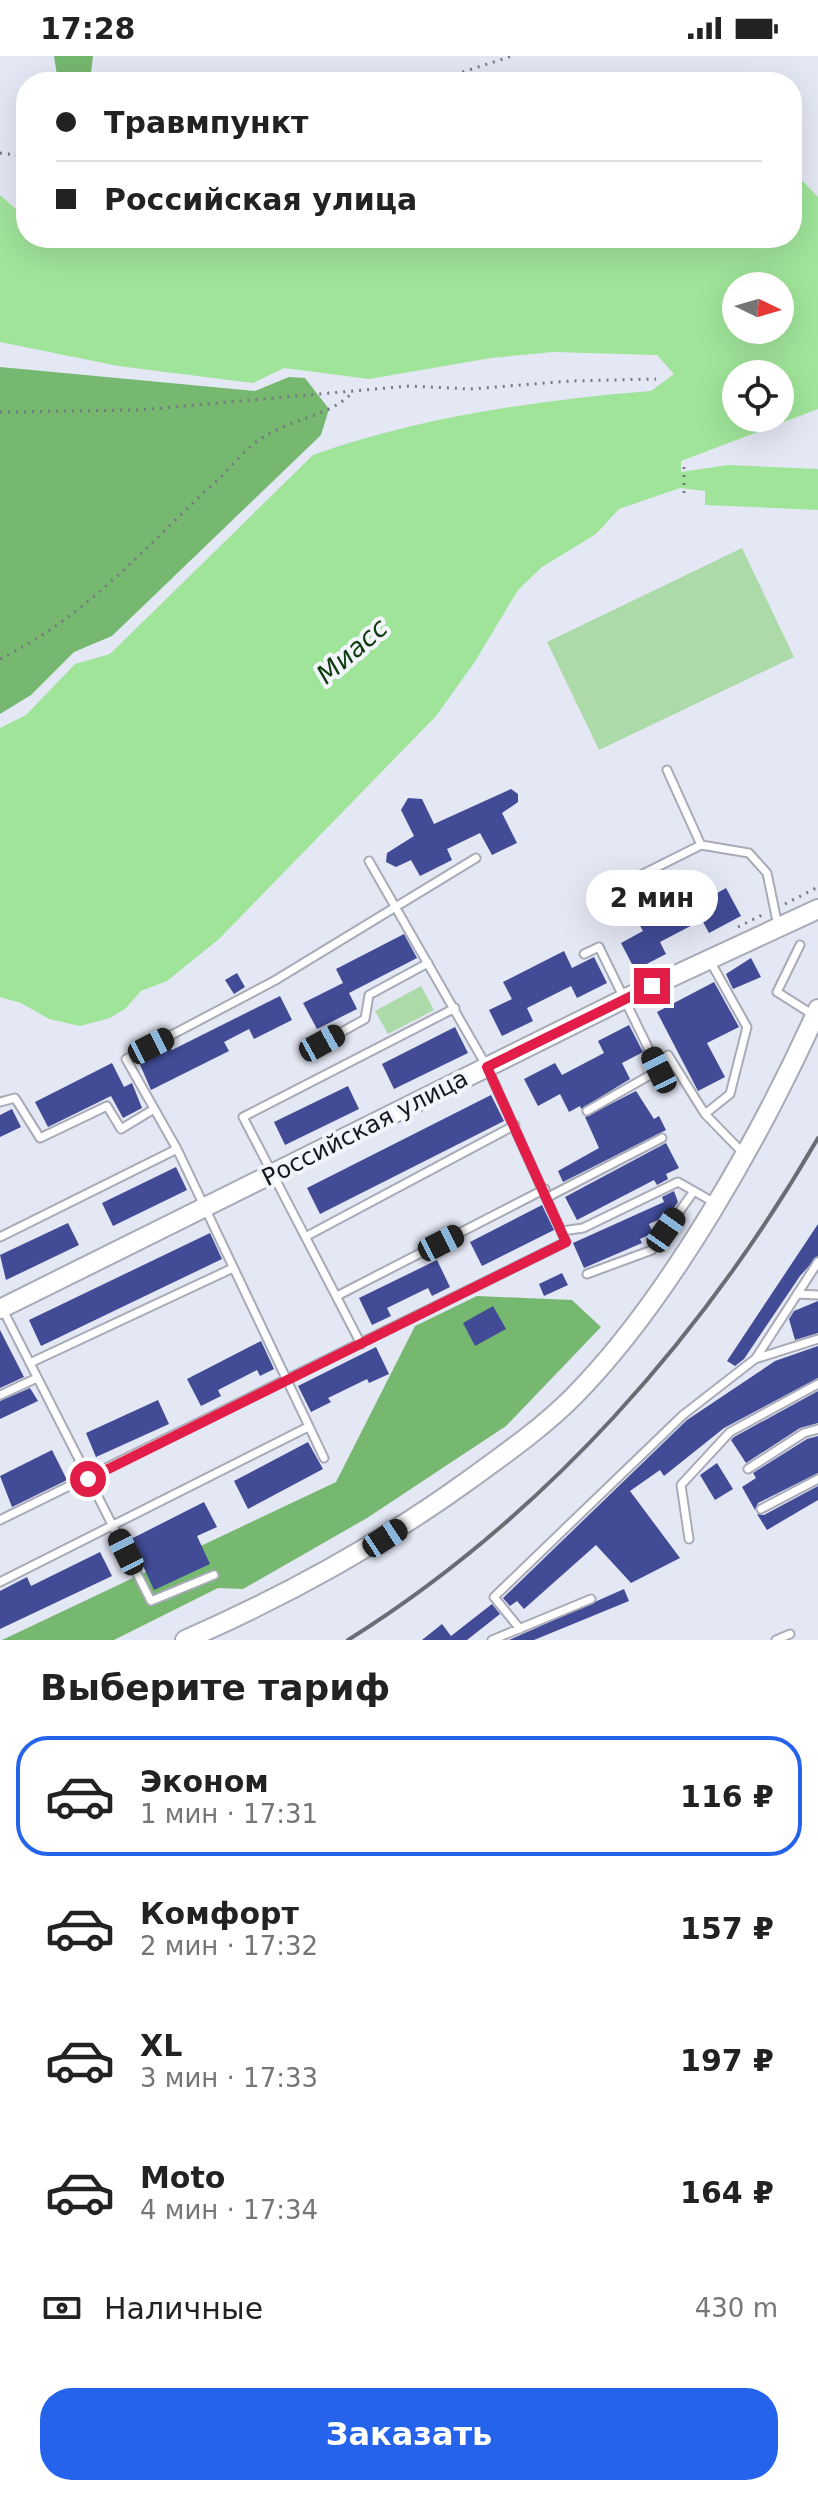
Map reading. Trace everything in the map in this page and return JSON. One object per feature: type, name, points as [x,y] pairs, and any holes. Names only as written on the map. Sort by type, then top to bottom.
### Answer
[{"type":"main road","name":"Российская улица","points":[[1,1307],[624,999],[818,909]]},
{"type":"main road","points":[[185,1640],[275,1601],[367,1549],[447,1497],[545,1423],[625,1339],[715,1203],[817,1017]]},
{"type":"lane","points":[[667,770],[701,845]]},
{"type":"lane","points":[[595,898],[701,845],[749,853],[767,873],[778,926]]},
{"type":"lane","points":[[324,1458],[177,1149],[126,1059],[274,981],[476,858]]},
{"type":"lane","points":[[0,1520],[566,1242],[547,1193],[487,1067],[369,861]]},
{"type":"lane","points":[[800,945],[777,992],[817,1017]]},
{"type":"lane","points":[[584,954],[599,947],[659,1070],[587,1111]]},
{"type":"lane","points":[[705,1114],[730,1094],[747,1027],[708,959]]},
{"type":"lane","points":[[322,1043],[365,1019],[369,995],[428,963]]},
{"type":"lane","points":[[361,1344],[275,1173],[243,1117],[455,1008]]},
{"type":"lane","points":[[668,1055],[705,1114],[744,1154]]},
{"type":"lane","points":[[0,1102],[15,1098],[40,1138],[107,1106],[121,1129],[154,1109]]},
{"type":"lane","points":[[307,1236],[515,1125]]},
{"type":"lane","points":[[337,1296],[662,1138]]},
{"type":"lane","points":[[0,1237],[177,1149]]},
{"type":"lane","points":[[562,1231],[583,1228],[678,1182],[715,1203]]},
{"type":"lane","points":[[587,1274],[652,1250],[694,1191]]},
{"type":"lane","points":[[520,1629],[494,1597],[683,1415],[755,1359],[818,1262]]},
{"type":"lane","points":[[30,1363],[233,1268]]},
{"type":"lane","points":[[797,1294],[818,1295]]},
{"type":"lane","points":[[1,1307],[151,1601],[214,1575]]},
{"type":"lane","points":[[755,1359],[818,1339]]},
{"type":"lane","points":[[0,1395],[37,1378]]},
{"type":"lane","points":[[689,1539],[681,1485],[730,1432],[818,1384]]},
{"type":"lane","points":[[0,1582],[308,1427]]},
{"type":"lane","points":[[748,1469],[804,1433],[818,1429]]},
{"type":"lane","points":[[761,1509],[818,1479]]},
{"type":"lane","points":[[492,1640],[591,1599]]},
{"type":"lane","points":[[776,1640],[790,1634]]},
{"type":"path","points":[[463,72],[512,56]]},
{"type":"path","points":[[0,412],[139,410],[409,386],[470,389],[571,381],[656,379]]},
{"type":"path","points":[[0,659],[43,638],[76,614],[142,555],[254,443],[287,423],[337,408],[354,391]]},
{"type":"path","points":[[684,462],[684,493]]},
{"type":"shaded area","points":[[54,56],[93,56],[91,72],[56,72]]},
{"type":"shaded area","points":[[0,367],[255,391],[289,377],[305,378],[329,409],[321,435],[112,636],[74,652],[31,695],[0,714]]},
{"type":"shaded area","points":[[742,548],[794,657],[599,750],[547,642]]},
{"type":"shaded area","points":[[421,986],[434,1010],[388,1034],[375,1011]]},
{"type":"shaded area","points":[[477,1296],[572,1300],[601,1327],[506,1426],[367,1518],[243,1589],[218,1588],[114,1640],[2,1640],[336,1482],[415,1326]]},
{"type":"water","name":"Миасс","points":[[802,180],[818,197],[818,409],[794,418],[794,360],[722,360],[722,432],[757,432],[681,461],[681,472],[728,465],[818,469],[818,510],[705,505],[705,491],[680,488],[619,509],[596,534],[542,567],[518,590],[474,663],[436,716],[219,939],[167,981],[141,991],[126,1008],[110,1018],[80,1026],[49,1019],[21,1003],[0,997],[0,728],[26,715],[75,664],[110,654],[313,455],[437,420],[566,399],[651,391],[674,374],[657,355],[553,352],[491,358],[369,379],[284,368],[253,383],[118,366],[0,342],[0,195],[16,209],[16,248],[802,248]]},
{"type":"building","points":[[511,789],[518,794],[518,802],[502,813],[517,843],[492,855],[480,833],[447,849],[452,860],[420,876],[411,860],[396,867],[386,862],[387,853],[414,836],[401,810],[408,798],[422,799],[434,824]]},
{"type":"building","points":[[696,883],[705,900],[726,888],[741,916],[709,933],[702,920],[660,942],[666,954],[635,970],[621,943],[643,931],[634,915]]},
{"type":"building","points":[[404,934],[417,958],[349,993],[357,1009],[317,1029],[303,1003],[343,983],[336,969]]},
{"type":"building","points":[[564,951],[572,968],[594,957],[607,983],[577,998],[571,986],[527,1008],[533,1021],[502,1036],[489,1010],[512,999],[503,982]]},
{"type":"building","points":[[751,958],[761,977],[733,989],[726,974]]},
{"type":"building","points":[[237,973],[245,987],[234,994],[225,980]]},
{"type":"building","points":[[714,982],[739,1027],[707,1043],[725,1077],[698,1091],[657,1012]]},
{"type":"building","points":[[280,996],[292,1020],[254,1039],[249,1029],[224,1042],[229,1051],[151,1090],[138,1060],[169,1045],[172,1050]]},
{"type":"building","points":[[629,1025],[643,1052],[622,1063],[630,1079],[581,1109],[580,1106],[569,1112],[560,1094],[538,1106],[524,1079],[555,1063],[562,1075],[604,1053],[598,1041]]},
{"type":"building","points":[[455,1027],[468,1053],[394,1089],[382,1064]]},
{"type":"building","points":[[112,1063],[124,1087],[132,1083],[142,1108],[123,1118],[111,1096],[48,1127],[35,1102]]},
{"type":"building","points":[[348,1086],[359,1109],[285,1145],[274,1122]]},
{"type":"building","points":[[636,1091],[654,1119],[659,1116],[666,1130],[563,1182],[558,1171],[599,1148],[585,1117]]},
{"type":"building","points":[[491,1095],[504,1121],[320,1214],[307,1188]]},
{"type":"building","points":[[12,1109],[21,1127],[0,1137],[0,1115]]},
{"type":"building","points":[[666,1143],[679,1168],[666,1174],[668,1179],[657,1185],[654,1180],[577,1220],[565,1197]]},
{"type":"building","points":[[176,1167],[187,1190],[113,1226],[102,1203]]},
{"type":"building","points":[[674,1191],[678,1202],[669,1215],[649,1224],[653,1233],[640,1239],[642,1243],[584,1268],[573,1243],[664,1202],[662,1197]]},
{"type":"building","points":[[542,1205],[554,1230],[482,1266],[470,1242]]},
{"type":"building","points":[[68,1223],[79,1245],[6,1280],[0,1255]]},
{"type":"building","points":[[818,1224],[818,1256],[800,1276],[744,1359],[735,1366],[727,1361]]},
{"type":"building","points":[[210,1233],[222,1259],[41,1346],[29,1320]]},
{"type":"building","points":[[437,1260],[450,1287],[432,1296],[428,1288],[387,1308],[391,1316],[372,1325],[359,1298]]},
{"type":"building","points":[[562,1273],[568,1285],[544,1296],[539,1284]]},
{"type":"building","points":[[818,1301],[818,1333],[795,1340],[789,1319],[794,1311]]},
{"type":"building","points":[[493,1306],[506,1329],[475,1346],[463,1323]]},
{"type":"building","points":[[0,1330],[24,1377],[0,1388]]},
{"type":"building","points":[[261,1341],[274,1369],[260,1376],[257,1370],[218,1390],[221,1396],[201,1406],[187,1379]]},
{"type":"building","points":[[818,1346],[818,1378],[724,1428],[664,1476],[660,1470],[630,1491],[680,1558],[631,1583],[596,1545],[524,1609],[517,1601],[510,1606],[503,1598],[687,1420],[775,1361]]},
{"type":"building","points":[[376,1347],[389,1374],[369,1383],[367,1379],[328,1398],[331,1402],[311,1412],[298,1386]]},
{"type":"building","points":[[30,1388],[38,1401],[0,1419],[0,1401]]},
{"type":"building","points":[[818,1391],[818,1423],[800,1428],[746,1463],[731,1440],[734,1437]]},
{"type":"building","points":[[158,1400],[169,1424],[96,1457],[86,1433]]},
{"type":"building","points":[[818,1436],[818,1473],[758,1503],[755,1510],[742,1487],[756,1478],[753,1473],[807,1439]]},
{"type":"building","points":[[308,1442],[323,1469],[248,1509],[234,1481]]},
{"type":"building","points":[[52,1450],[67,1480],[12,1507],[0,1476]]},
{"type":"building","points":[[717,1463],[733,1489],[715,1500],[700,1475]]},
{"type":"building","points":[[818,1486],[818,1500],[767,1530],[757,1514],[764,1515]]},
{"type":"building","points":[[204,1502],[217,1527],[197,1536],[210,1564],[154,1590],[131,1539]]},
{"type":"building","points":[[100,1552],[112,1576],[0,1629],[0,1591],[27,1577],[31,1586]]},
{"type":"building","points":[[624,1589],[629,1601],[534,1640],[509,1640]]},
{"type":"building","points":[[492,1604],[500,1614],[467,1640],[422,1640],[442,1624],[451,1636]]},
{"type":"railway","points":[[348,1640],[420,1591],[488,1538],[553,1480],[613,1418],[724,1283],[773,1212],[818,1138]]},
{"type":"route","points":[[88,1479],[566,1242],[545,1189],[487,1067],[652,986]]}]
